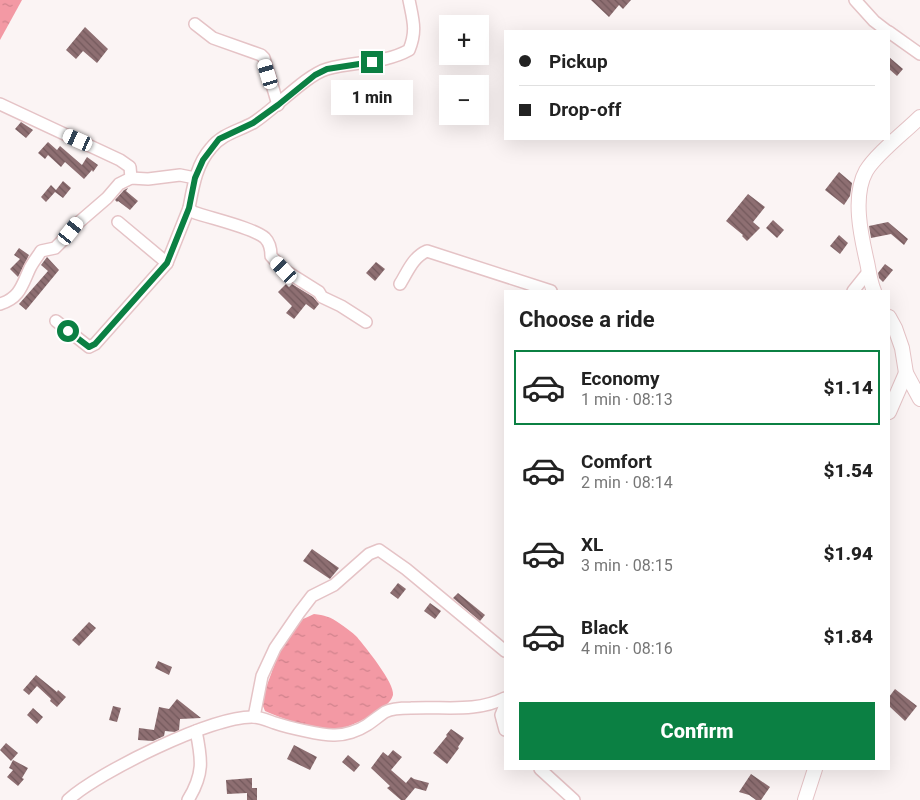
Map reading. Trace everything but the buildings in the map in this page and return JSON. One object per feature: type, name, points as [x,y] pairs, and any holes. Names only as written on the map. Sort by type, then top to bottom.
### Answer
[{"type":"street","points":[[56,321],[89,347],[95,344],[167,263],[189,208],[195,178],[203,160],[219,139],[253,123],[315,75],[327,69],[397,57],[409,50],[414,37],[414,31],[409,0]]},
{"type":"street","points":[[856,0],[874,21],[885,30]]},
{"type":"street","points":[[195,24],[213,38],[264,58],[278,105]]},
{"type":"street","points":[[890,33],[920,54]]},
{"type":"street","points":[[0,104],[120,160],[130,168],[131,178]]},
{"type":"street","points":[[874,290],[860,229],[859,198],[861,183],[866,171],[879,156],[920,117]]},
{"type":"street","points":[[0,304],[14,298],[42,251],[55,248],[119,184],[131,178],[148,179],[180,175],[195,178]]},
{"type":"street","points":[[189,208],[193,212],[240,227],[265,238],[270,247],[271,256],[284,270],[319,292],[322,297],[341,306],[366,322]]},
{"type":"street","points":[[118,222],[167,263]]},
{"type":"street","points":[[400,284],[414,260],[419,254],[427,251],[549,290]]},
{"type":"street","points":[[854,290],[869,271]]},
{"type":"street","points":[[890,319],[902,348],[906,373],[920,397]]},
{"type":"street","points":[[890,410],[906,373]]},
{"type":"street","points":[[254,717],[262,676],[275,648],[299,613],[312,596],[334,585],[369,554],[379,550],[406,569],[504,650]]},
{"type":"street","points":[[68,800],[93,782],[146,753],[196,731],[235,720],[254,717],[280,725],[333,736],[366,726],[387,711],[412,708],[449,709],[481,706],[504,698]]},
{"type":"street","points":[[504,708],[501,715],[504,726]]},
{"type":"street","points":[[188,800],[200,779],[201,754],[196,731]]},
{"type":"street","points":[[541,770],[574,800]]},
{"type":"street","points":[[805,800],[815,770]]},
{"type":"water","points":[[0,0],[22,0],[0,40]]},
{"type":"water","points":[[314,614],[333,619],[357,637],[379,665],[392,689],[392,698],[383,708],[355,724],[343,728],[324,729],[293,722],[265,711],[261,701],[280,650],[299,621]]},
{"type":"route","points":[[68,331],[89,347],[95,344],[167,263],[176,245],[189,208],[195,178],[203,160],[219,139],[253,123],[315,75],[327,69],[372,62]]}]
